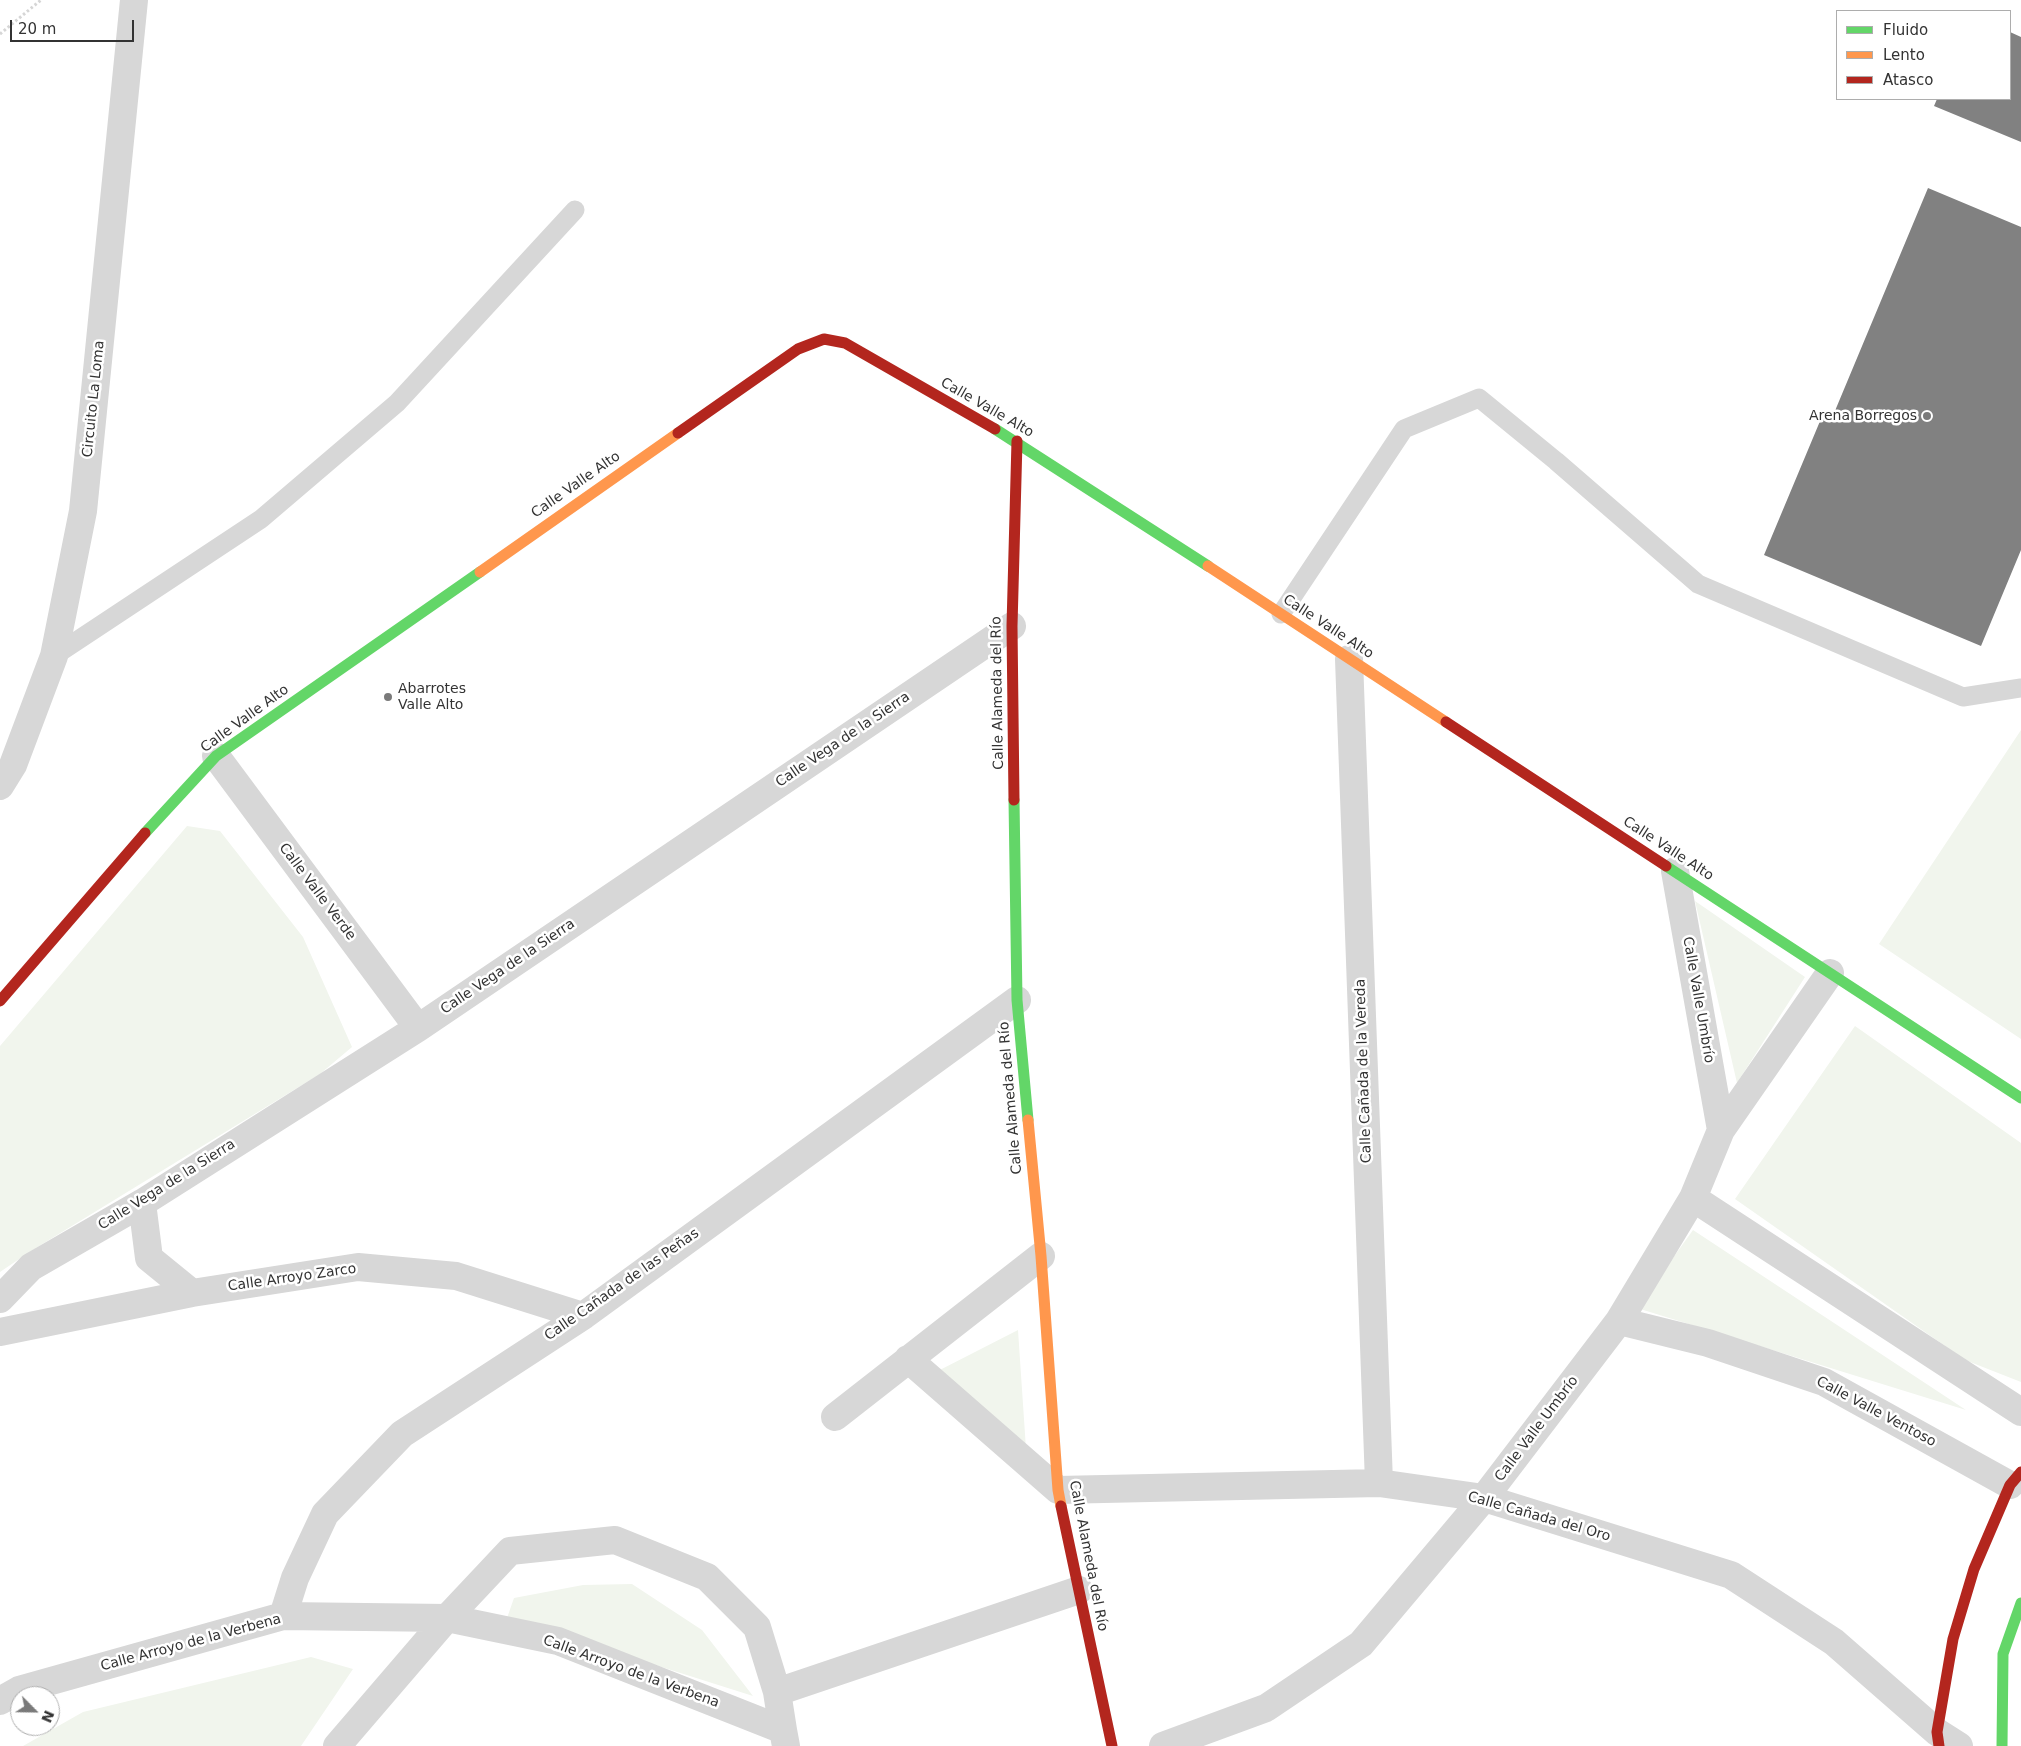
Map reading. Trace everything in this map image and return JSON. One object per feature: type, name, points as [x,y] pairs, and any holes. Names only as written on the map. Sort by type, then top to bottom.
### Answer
[{"type":"street","name":"Circuito La Loma","points":[[0,786],[13,765],[54,656],[83,511],[134,0]]},
{"type":"street","name":"Calle Valle Alto","points":[[0,1001],[152,825],[216,756],[798,349],[824,339],[845,343],[1017,441],[2021,1098]]},
{"type":"street","name":"Calle Alameda del Río","points":[[1017,441],[1012,626],[1017,1000],[1041,1256],[1058,1490],[1112,1746]]},
{"type":"street","name":"Calle Vega de la Sierra","points":[[0,1299],[30,1267],[142,1203],[418,1028],[1012,626]]},
{"type":"street","name":"Calle Cañada de la Vereda","points":[[1349,659],[1378,1483]]},
{"type":"street","name":"Calle Valle Verde","points":[[216,756],[418,1028]]},
{"type":"street","name":"Calle Valle Umbrío","points":[[1674,871],[1721,1130]]},
{"type":"street","name":"Calle Valle Umbrío","points":[[1163,1746],[1266,1708],[1361,1644],[1484,1498],[1619,1321],[1693,1198],[1721,1130],[1830,973]]},
{"type":"street","name":"Calle Cañada de las Peñas","points":[[284,1616],[294,1578],[325,1514],[402,1434],[582,1316],[1017,1000]]},
{"type":"street","points":[[1693,1198],[2021,1412]]},
{"type":"street","points":[[142,1203],[149,1258],[192,1293]]},
{"type":"street","points":[[835,1417],[1041,1256]]},
{"type":"street","name":"Calle Arroyo Zarco","points":[[0,1332],[192,1293],[358,1267],[456,1276],[582,1316]]},
{"type":"street","name":"Calle Valle Ventoso","points":[[1619,1321],[1708,1343],[1824,1382],[2016,1478]]},
{"type":"street","points":[[908,1359],[1058,1490]]},
{"type":"street","points":[[1945,1741],[1953,1639],[1974,1570],[2016,1478]]},
{"type":"street","name":"Calle Cañada del Oro","points":[[1058,1490],[1378,1483],[1484,1498],[1731,1575],[1834,1642],[1945,1741]]},
{"type":"street","name":"Calle Arroyo de la Verbena","points":[[337,1746],[447,1618],[510,1551],[615,1540],[707,1577],[757,1626],[777,1692],[785,1738]]},
{"type":"street","points":[[777,1692],[1079,1590]]},
{"type":"street","points":[[2002,1746],[2003,1654],[2021,1603]]},
{"type":"street","name":"Calle Arroyo de la Verbena","points":[[0,1701],[19,1690],[284,1616],[447,1618],[558,1642],[785,1738]]},
{"type":"lane","points":[[54,656],[262,519],[397,404],[576,210]]},
{"type":"lane","points":[[1281,614],[1404,429],[1479,398],[1556,461],[1698,584],[1963,697],[2021,688]]},
{"type":"path","points":[[0,34],[42,0]]},
{"type":"shaded area","points":[[2021,730],[2021,1039],[1879,944]]},
{"type":"shaded area","points":[[187,826],[220,831],[303,937],[352,1047],[320,1074],[31,1251],[0,1272],[0,1046]]},
{"type":"shaded area","points":[[1695,901],[1805,977],[1737,1083]]},
{"type":"shaded area","points":[[1855,1026],[2021,1143],[2021,1382],[1965,1360],[1735,1199]]},
{"type":"shaded area","points":[[1693,1230],[1966,1410],[1637,1308]]},
{"type":"shaded area","points":[[1018,1330],[1026,1449],[932,1374]]},
{"type":"shaded area","points":[[632,1584],[702,1630],[753,1696],[507,1618],[514,1598],[583,1585]]},
{"type":"shaded area","points":[[311,1657],[353,1669],[301,1746],[23,1746],[41,1736],[60,1736],[60,1725],[83,1712]]},
{"type":"building","points":[[2011,32],[2021,37],[2021,142],[1934,106],[1937,100],[2011,100]]},
{"type":"building","name":"Arena Borregos","points":[[1928,188],[2021,227],[2021,550],[1981,646],[1764,555],[1823,414],[1832,418]]},
{"type":"traffic: fast","points":[[995,429],[1208,566]]},
{"type":"traffic: fast","points":[[145,833],[216,756],[480,572]]},
{"type":"traffic: fast","points":[[1014,800],[1017,1000],[1028,1120]]},
{"type":"traffic: fast","points":[[1666,866],[2021,1098]]},
{"type":"traffic: fast","points":[[2002,1746],[2003,1654],[2021,1603]]},
{"type":"traffic: slow","points":[[480,572],[678,433]]},
{"type":"traffic: slow","points":[[1208,566],[1446,722]]},
{"type":"traffic: slow","points":[[1028,1120],[1041,1256],[1058,1490],[1061,1506]]},
{"type":"traffic: jam","points":[[678,433],[798,349],[824,339],[845,343],[995,429]]},
{"type":"traffic: jam","points":[[1014,800],[1012,626],[1017,441]]},
{"type":"traffic: jam","points":[[1446,722],[1666,866]]},
{"type":"traffic: jam","points":[[0,1001],[145,833]]},
{"type":"traffic: jam","points":[[1939,1746],[1937,1732],[1953,1639],[1974,1569],[2010,1485],[2021,1472]]},
{"type":"traffic: jam","points":[[1061,1506],[1112,1746]]},
{"type":"place","name":"Arena Borregos","points":[[1927,416]]},
{"type":"place","name":"Abarrotes Valle Alto","points":[[388,697]]}]
